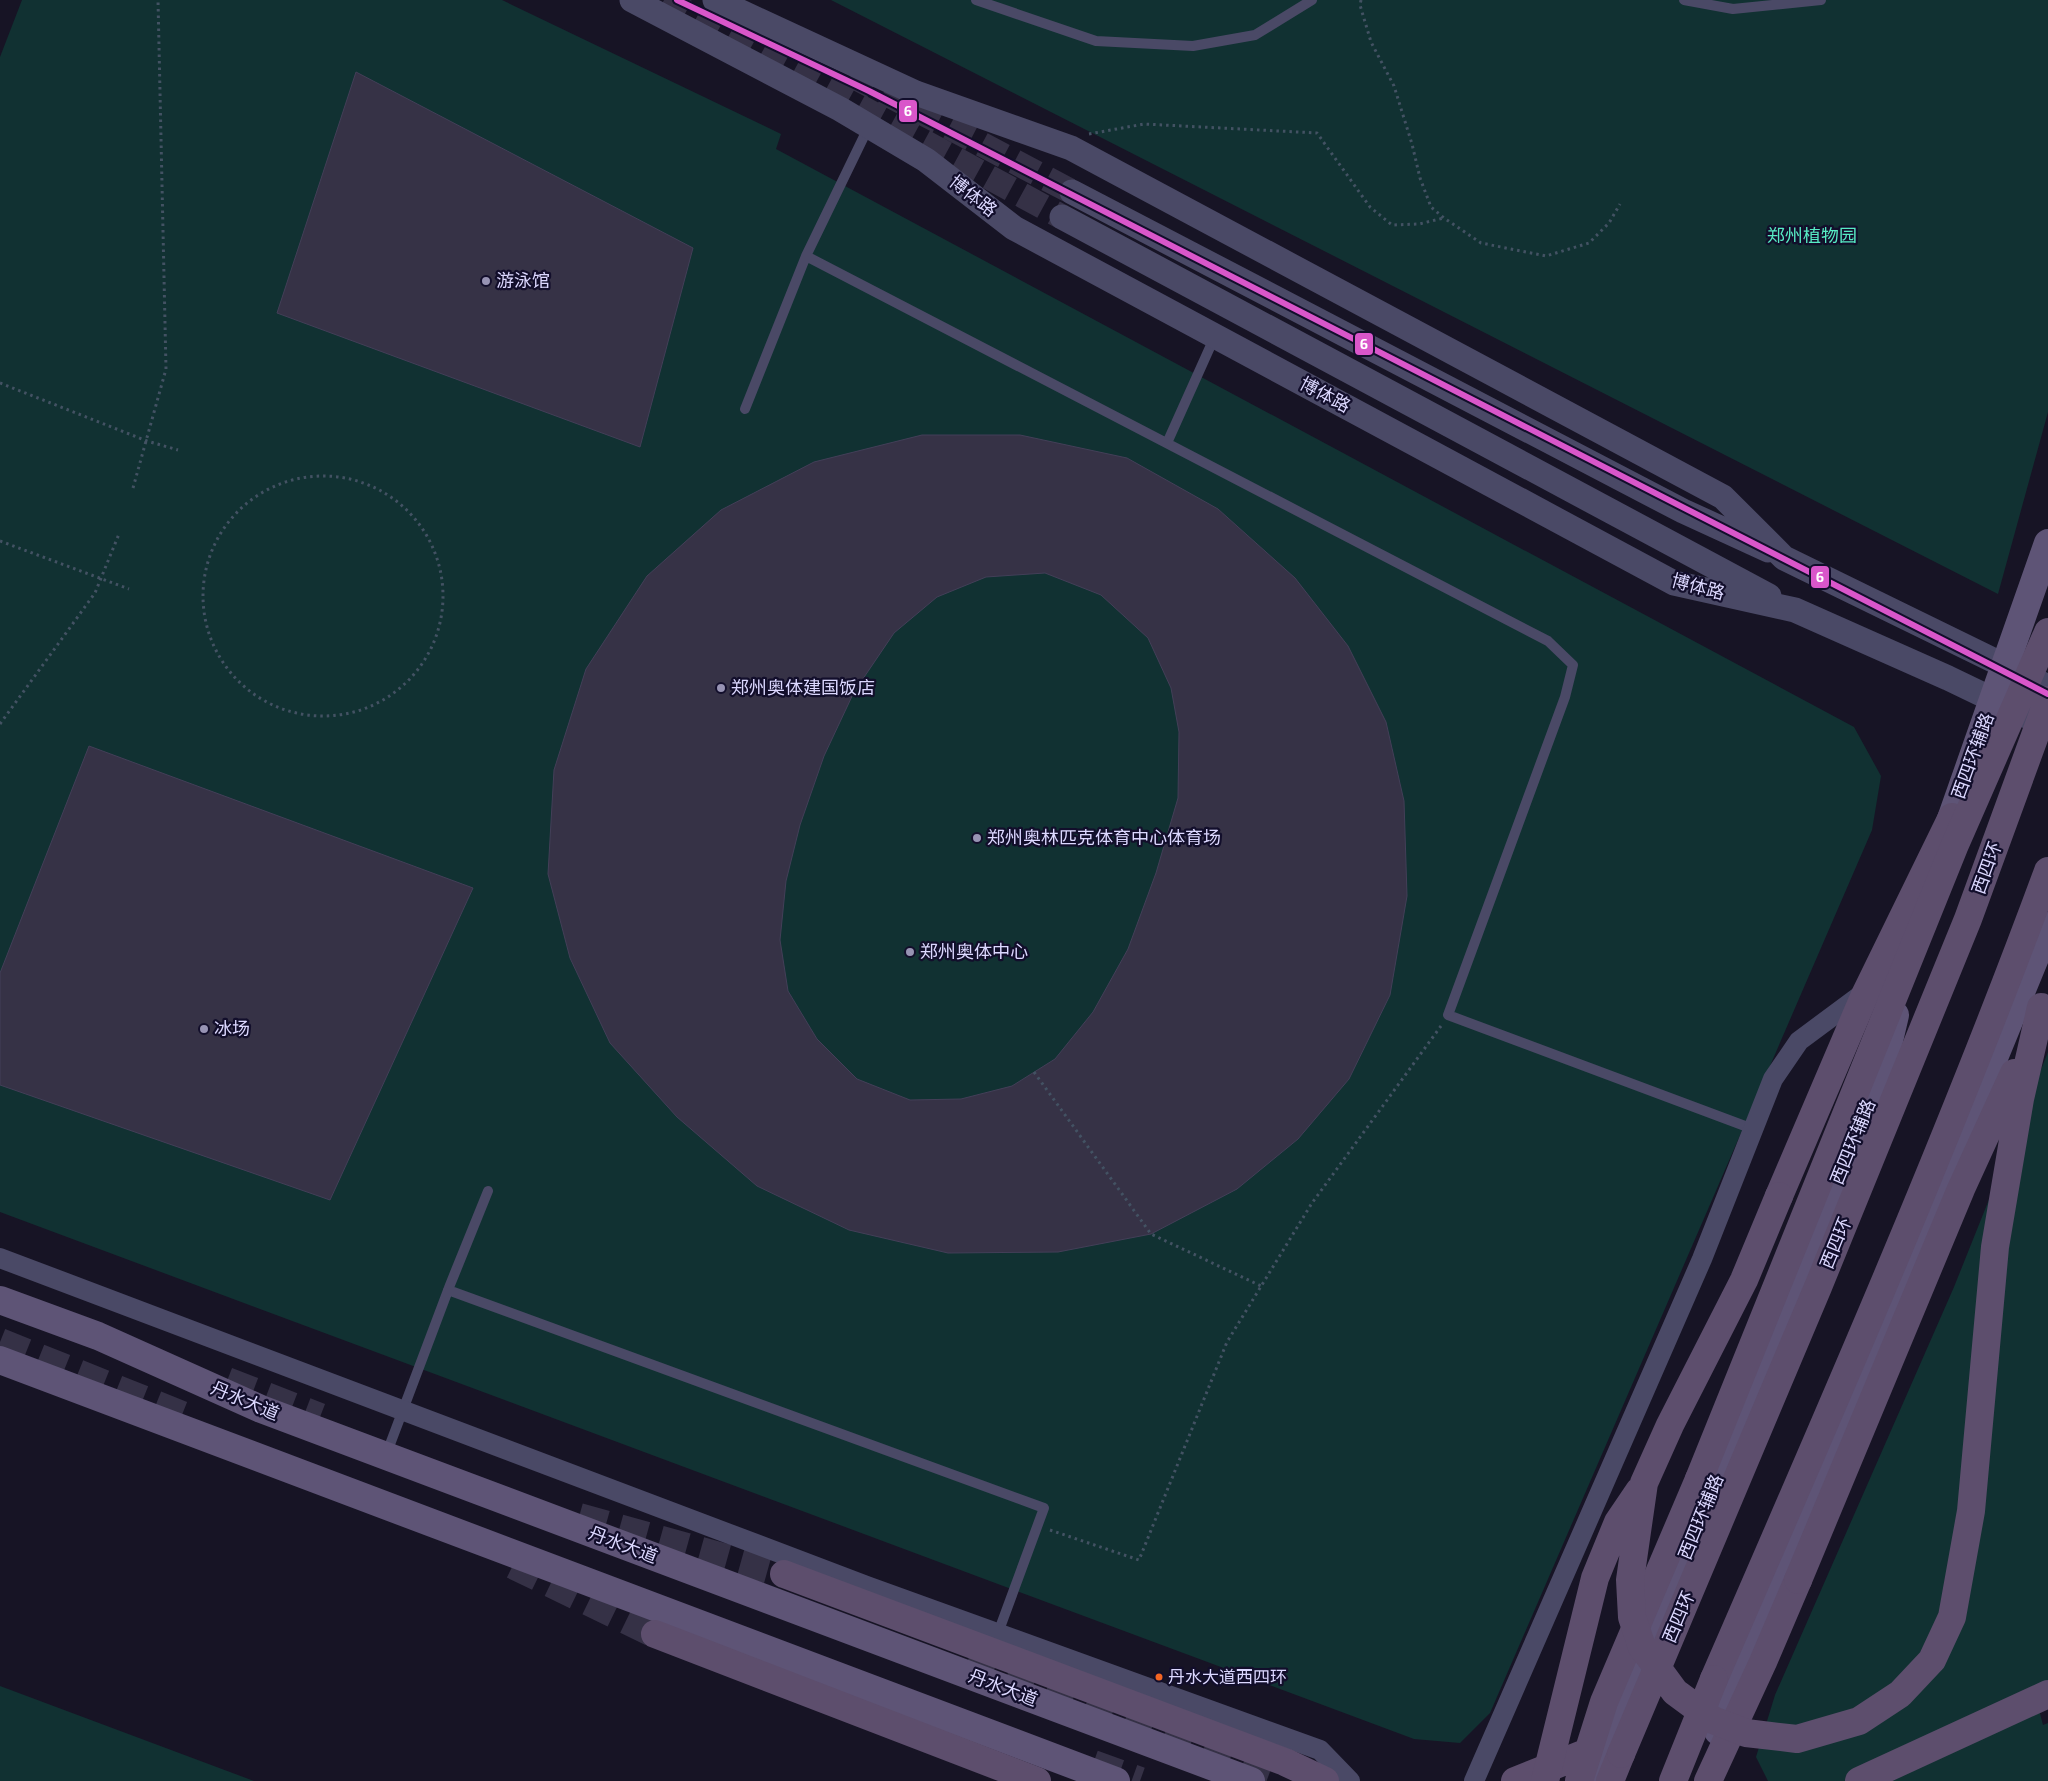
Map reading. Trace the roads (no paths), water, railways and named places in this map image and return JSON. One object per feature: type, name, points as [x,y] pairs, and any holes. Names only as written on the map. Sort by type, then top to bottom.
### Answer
[{"type":"highway","points":[[1579,1781],[1604,1702],[1699,1479],[1954,847],[2048,632]]},
{"type":"highway","name":"西四环","points":[[1610,1781],[1818,1287],[1968,919],[2046,716]]},
{"type":"highway","points":[[1545,1781],[1595,1578],[1618,1522],[1644,1483],[1670,1424],[1744,1280],[1867,991],[1952,817]]},
{"type":"highway","points":[[1673,1781],[1714,1679],[1874,1311],[1983,1042],[2048,871]]},
{"type":"highway","points":[[1644,1483],[1630,1580],[1632,1617],[1642,1647],[1675,1692],[1713,1720],[1746,1733],[1797,1739],[1859,1721],[1900,1694],[1932,1660],[1952,1617],[1971,1511],[1996,1247],[2020,1099],[2046,998]]},
{"type":"highway","points":[[1708,1781],[1764,1662],[1957,1198],[2022,1057],[2046,998]]},
{"type":"highway","points":[[784,1574],[1285,1762],[1325,1781]]},
{"type":"highway","points":[[656,1634],[1037,1781]]},
{"type":"highway","points":[[1859,1781],[2018,1706],[2048,1694]]},
{"type":"highway","points":[[2018,1706],[2048,1703]]},
{"type":"highway","points":[[1514,1781],[1588,1752]]},
{"type":"main road","name":"西四环辅路","points":[[1591,1781],[1627,1698],[1881,1075],[1925,893],[2048,543]]},
{"type":"main road","points":[[1697,1781],[2048,926]]},
{"type":"main road","name":"丹水大道","points":[[0,1300],[98,1336],[261,1409],[1251,1781]]},
{"type":"main road","points":[[0,1360],[1116,1781]]},
{"type":"street","name":"博体路","points":[[632,0],[869,126],[926,160],[1014,228],[1674,583],[1795,610],[1994,699],[2046,716]]},
{"type":"street","points":[[715,0],[916,93],[1076,150],[1723,497],[1784,558]]},
{"type":"street","points":[[1072,192],[1683,511],[1784,558],[2048,687]]},
{"type":"street","points":[[1062,217],[1795,610]]},
{"type":"street","points":[[1474,1781],[1702,1259],[1773,1079],[1800,1041],[1867,991]]},
{"type":"street","points":[[1999,1048],[2046,998]]},
{"type":"street","points":[[0,1258],[998,1633],[1320,1750],[1350,1781]]},
{"type":"lane","points":[[976,0],[1096,41],[1193,46],[1255,35],[1312,0]]},
{"type":"lane","points":[[1684,0],[1733,8],[1821,0]]},
{"type":"lane","points":[[745,409],[806,256],[869,126]]},
{"type":"lane","points":[[806,256],[1548,641],[1573,665],[1565,697],[1448,1015],[1753,1129]]},
{"type":"lane","points":[[1167,443],[1215,336]]},
{"type":"lane","points":[[386,1456],[448,1290],[488,1191]]},
{"type":"lane","points":[[448,1290],[1044,1508],[998,1633]]},
{"type":"tunnel","points":[[664,0],[1062,217]]},
{"type":"tunnel","points":[[851,75],[1072,192]]},
{"type":"tunnel","points":[[0,1342],[192,1419]]},
{"type":"tunnel","points":[[227,1381],[320,1417]]},
{"type":"tunnel","points":[[579,1517],[784,1574]]},
{"type":"tunnel","points":[[513,1565],[655,1634]]},
{"type":"tunnel","points":[[968,1660],[1278,1774]]},
{"type":"tunnel","points":[[1093,1764],[1140,1781]]},
{"type":"place","name":"游泳馆","points":[[486,281]]},
{"type":"place","name":"郑州奥体建国饭店","points":[[721,688]]},
{"type":"place","name":"郑州奥林匹克体育中心体育场","points":[[977,838]]},
{"type":"place","name":"郑州奥体中心","points":[[910,952]]},
{"type":"place","name":"冰场","points":[[204,1029]]},
{"type":"place","name":"丹水大道西四环","points":[[1159,1677]]},
{"type":"park label","name":"郑州植物园","points":[[1812,236]]}]
